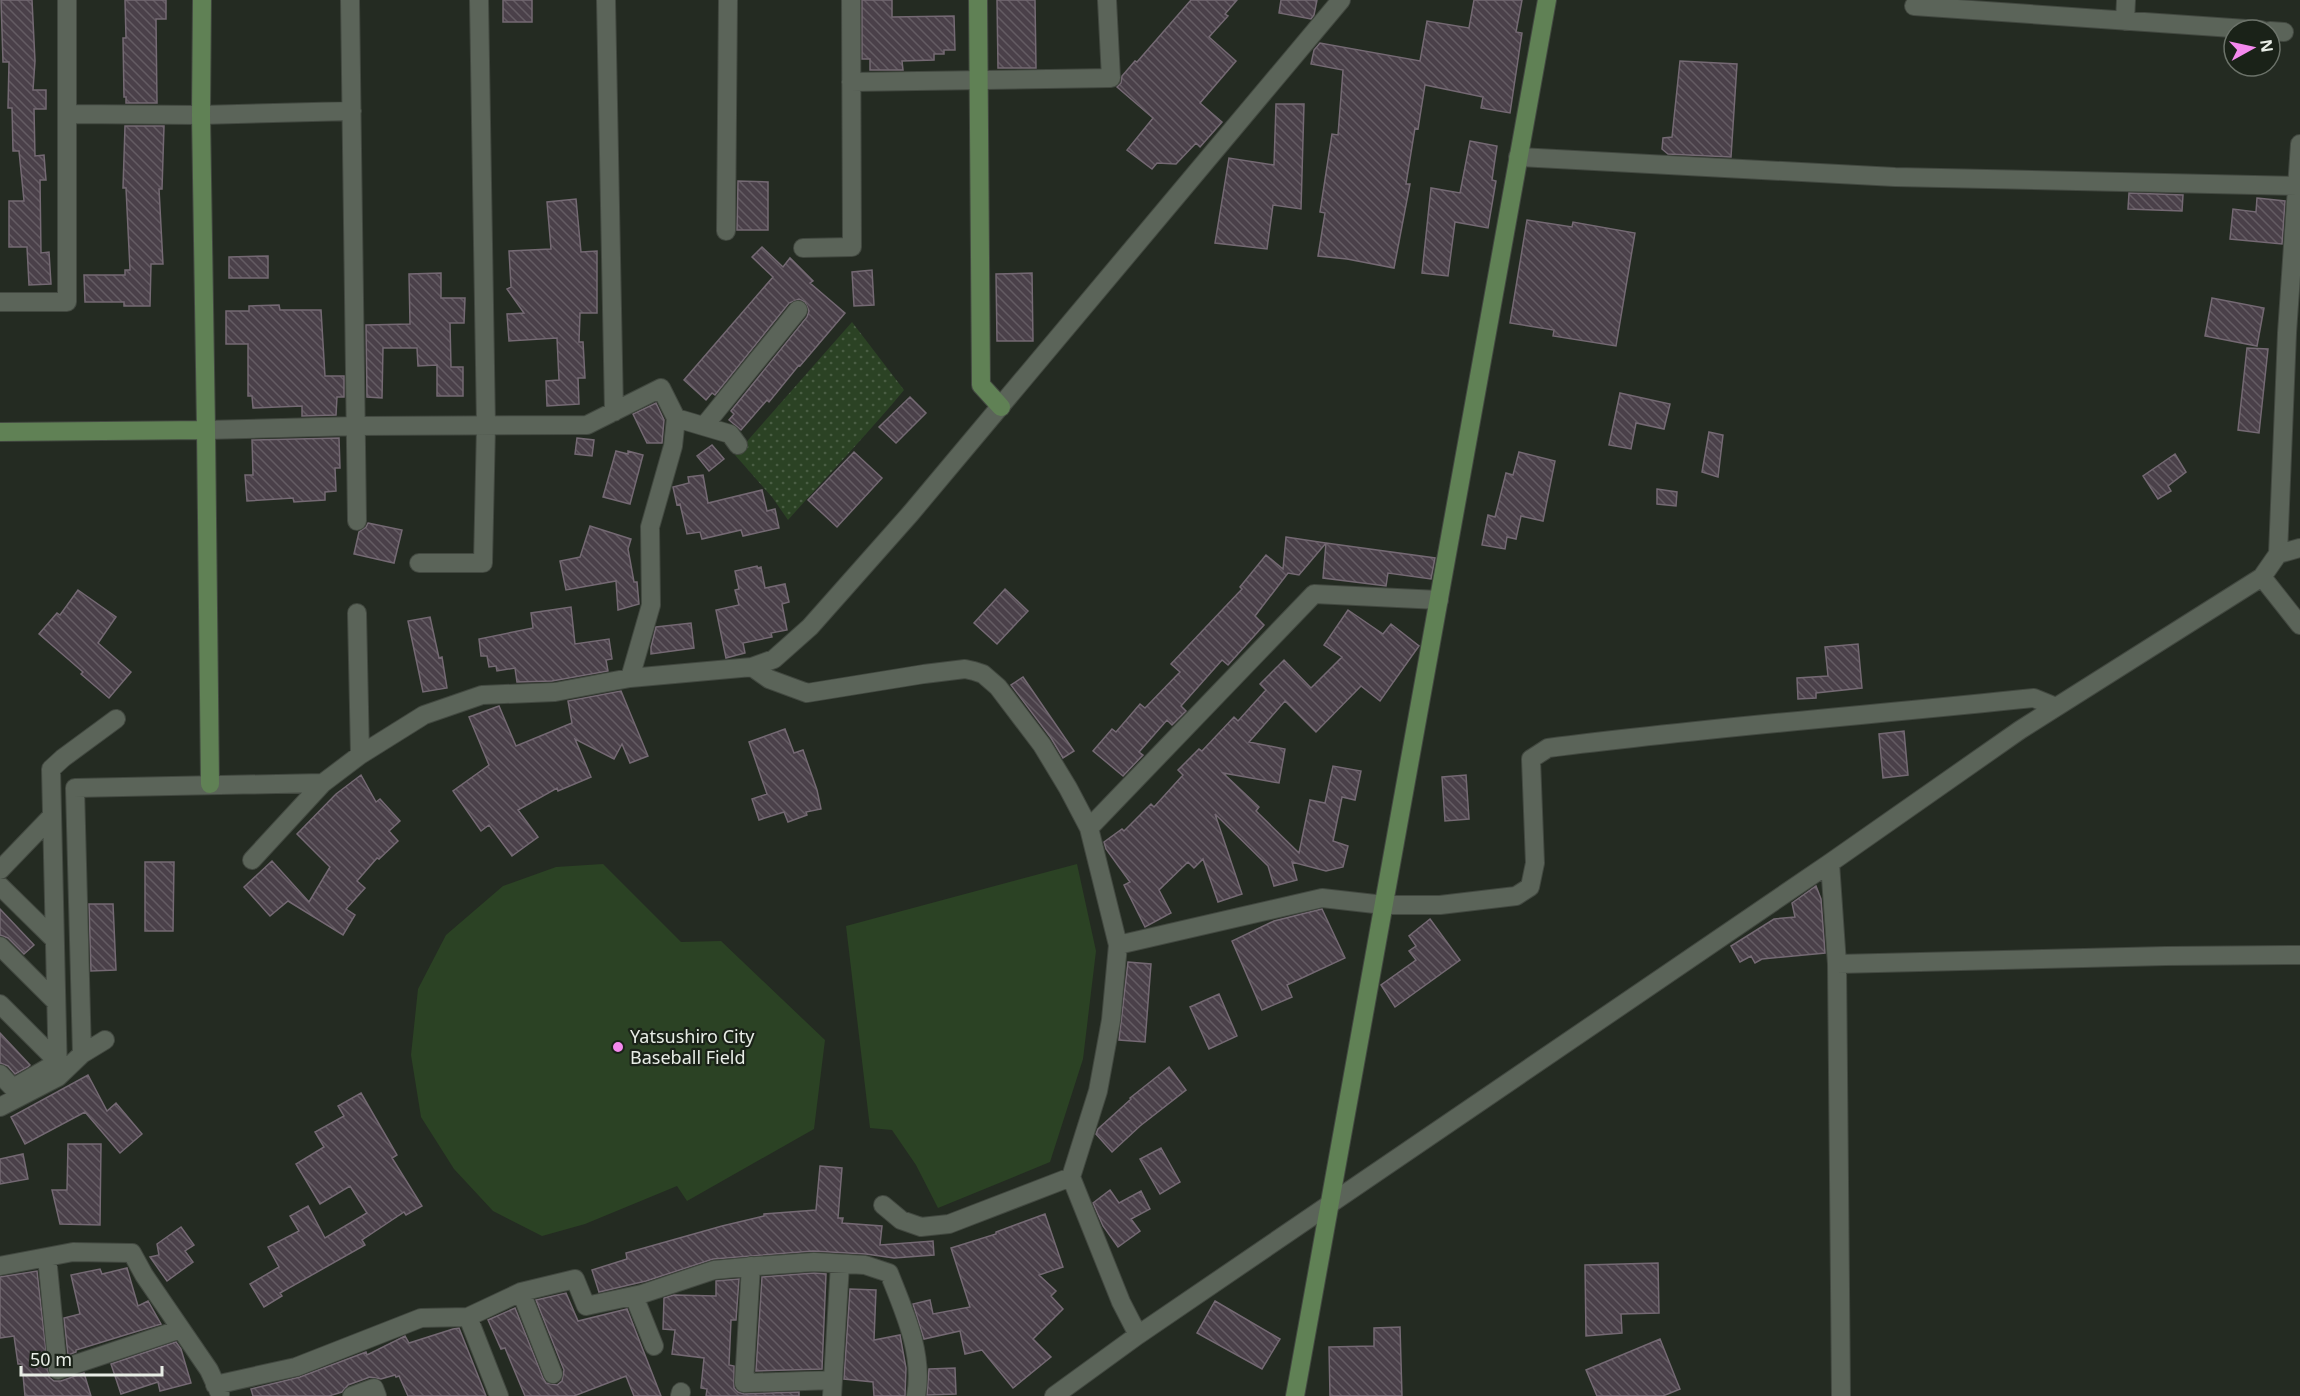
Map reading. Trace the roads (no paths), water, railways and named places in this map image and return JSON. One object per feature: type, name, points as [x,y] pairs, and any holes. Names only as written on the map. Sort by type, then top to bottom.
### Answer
[{"type":"street","points":[[0,302],[67,302],[67,0]]},
{"type":"street","points":[[202,0],[201,115],[210,784]]},
{"type":"street","points":[[350,0],[357,520]]},
{"type":"street","points":[[419,563],[483,563],[486,426],[479,0]]},
{"type":"street","points":[[606,0],[614,412]]},
{"type":"street","points":[[726,231],[728,0]]},
{"type":"street","points":[[803,248],[852,247],[851,0]]},
{"type":"street","points":[[978,0],[981,385],[1001,407]]},
{"type":"street","points":[[851,82],[1111,78],[1107,0]]},
{"type":"street","points":[[252,860],[323,783],[360,755],[424,715],[482,695],[555,692],[630,678],[752,667],[774,659],[810,627],[1001,407],[1341,0]]},
{"type":"street","points":[[1295,1396],[1547,0]]},
{"type":"street","points":[[2125,21],[2126,0]]},
{"type":"street","points":[[1914,6],[2222,27]]},
{"type":"street","points":[[68,114],[201,115],[352,111]]},
{"type":"street","points":[[1054,1396],[1138,1335],[1830,863],[2020,730],[2262,577],[2278,555],[2287,333],[2300,144]]},
{"type":"street","points":[[1518,157],[1895,177],[2297,186]]},
{"type":"street","points":[[704,426],[798,310]]},
{"type":"street","points":[[0,432],[587,425],[661,388],[676,418],[673,446],[650,527],[651,605],[630,678]]},
{"type":"street","points":[[676,418],[730,434],[738,445]]},
{"type":"street","points":[[2278,555],[2300,548]]},
{"type":"street","points":[[2262,577],[2300,625]]},
{"type":"street","points":[[1089,828],[1314,594],[1439,600]]},
{"type":"street","points":[[357,614],[360,755]]},
{"type":"street","points":[[752,667],[769,679],[807,693],[965,669],[982,674],[998,687],[1042,745],[1068,788],[1089,828],[1118,945],[1111,1020],[1098,1091],[1071,1177],[1122,1302],[1138,1335]]},
{"type":"street","points":[[1118,945],[1322,898],[1384,905],[1440,905],[1516,896],[1530,887],[1535,863],[1531,759],[1548,748],[1671,732],[1856,717],[2034,698],[2056,707]]},
{"type":"street","points":[[58,1070],[51,769],[116,719]]},
{"type":"street","points":[[82,1054],[75,788],[323,783]]},
{"type":"street","points":[[0,870],[51,817]]},
{"type":"street","points":[[1830,863],[1837,964],[1841,1396]]},
{"type":"street","points":[[0,886],[54,939]]},
{"type":"street","points":[[0,946],[56,1002]]},
{"type":"street","points":[[1837,964],[2300,955]]},
{"type":"street","points":[[0,1004],[58,1070]]},
{"type":"street","points":[[0,1107],[105,1040]]},
{"type":"street","points":[[0,1074],[6,1090],[58,1070]]},
{"type":"street","points":[[883,1205],[901,1220],[921,1227],[949,1224],[1071,1177]]},
{"type":"street","points":[[0,1266],[73,1252],[132,1253],[144,1275],[209,1370],[218,1391],[296,1367],[420,1317],[468,1317],[521,1292],[575,1280],[586,1306],[634,1296],[714,1270],[814,1262],[865,1265],[889,1273],[906,1317],[917,1357],[916,1396]]},
{"type":"street","points":[[47,1257],[58,1370],[181,1329]]},
{"type":"street","points":[[751,1266],[744,1383],[832,1388],[840,1264]]},
{"type":"street","points":[[521,1292],[553,1374]]},
{"type":"street","points":[[634,1296],[654,1346]]},
{"type":"street","points":[[468,1317],[498,1396]]},
{"type":"street","points":[[352,1396],[374,1388],[377,1396]]},
{"type":"place","name":"Yatsushiro City Baseball Field","points":[[618,1047]]}]
